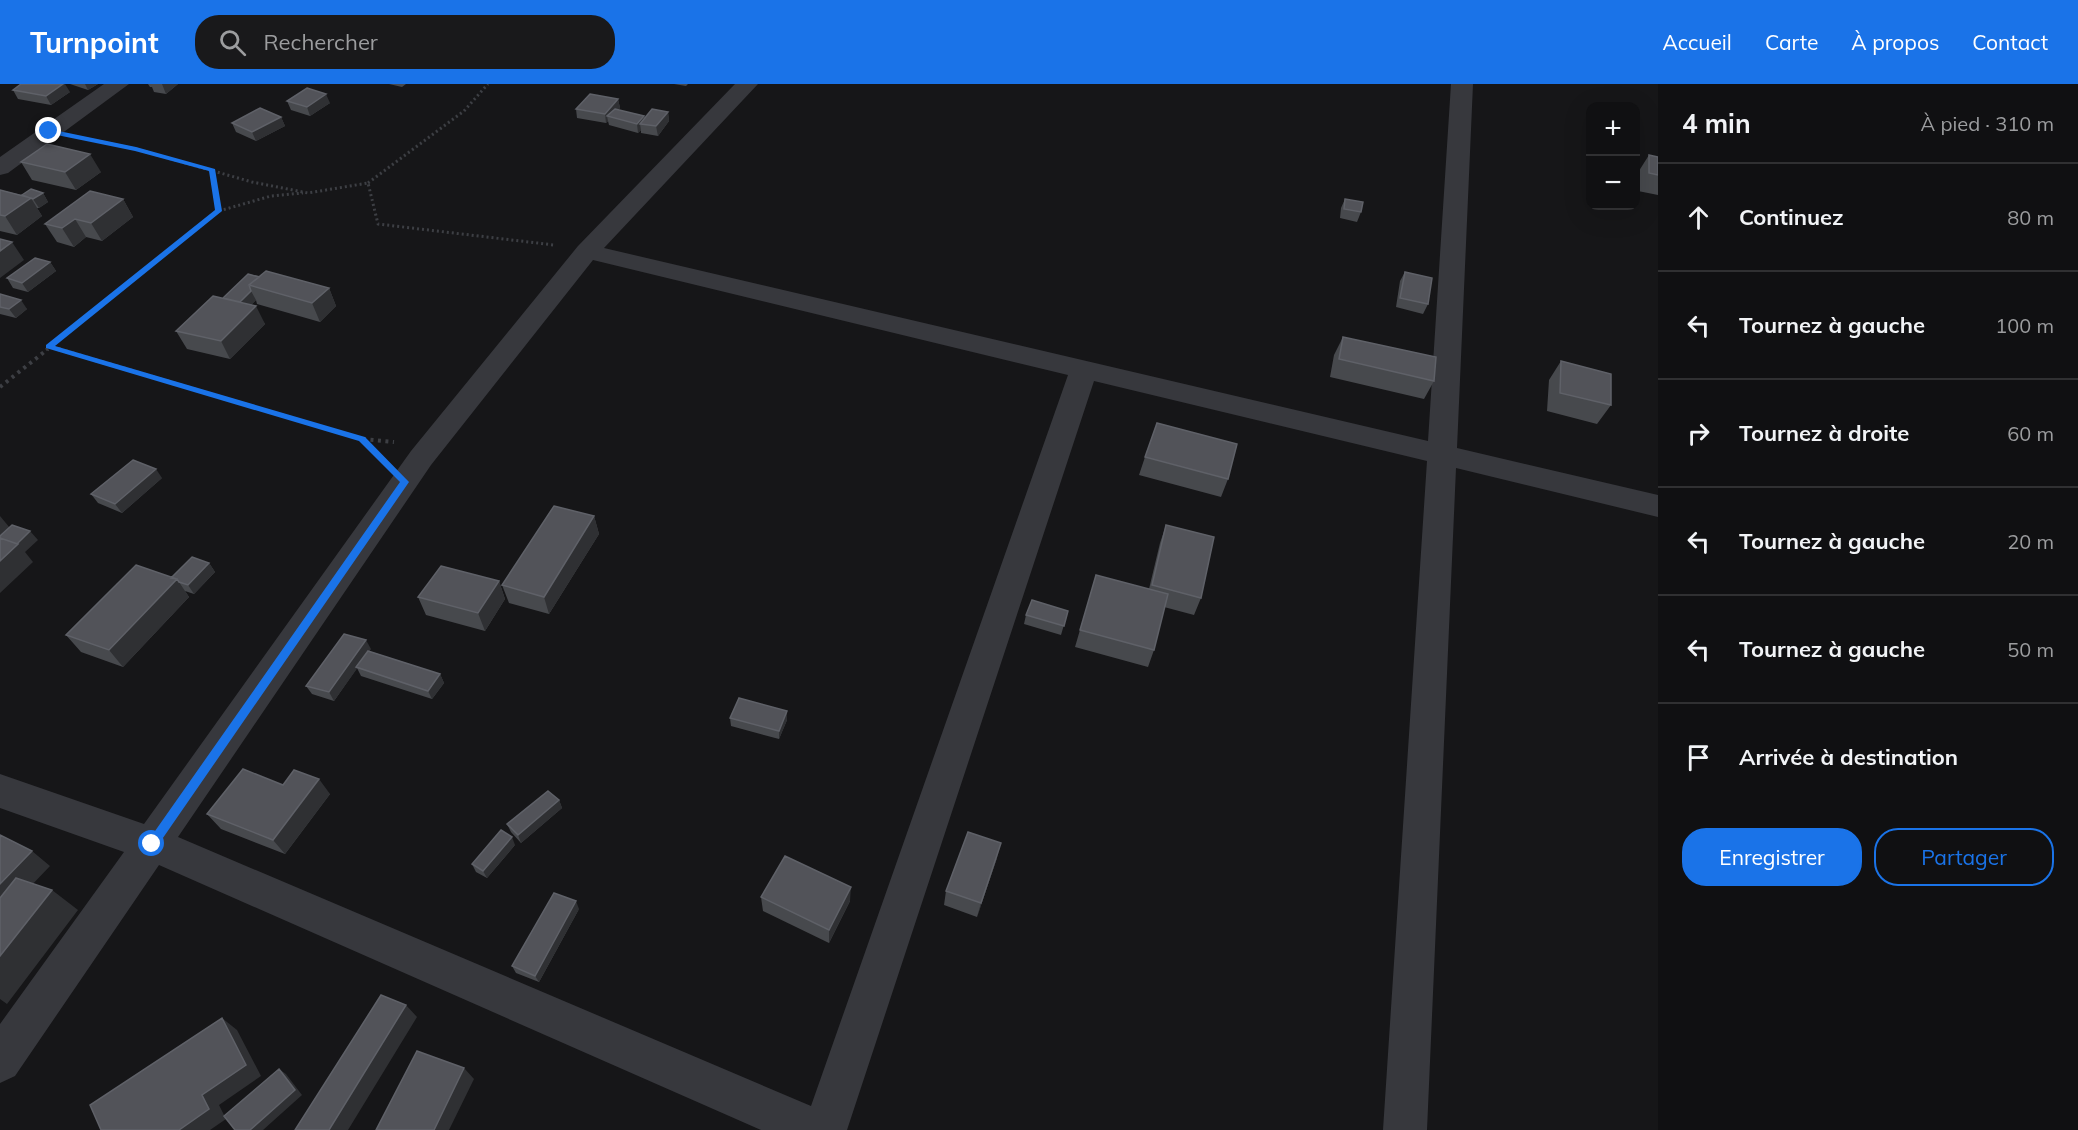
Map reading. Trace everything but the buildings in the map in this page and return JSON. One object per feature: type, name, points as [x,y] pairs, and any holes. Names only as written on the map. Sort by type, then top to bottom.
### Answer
[{"type":"street","points":[[0,168],[118,84]]},
{"type":"street","points":[[0,1061],[421,458],[587,251],[747,84]]},
{"type":"street","points":[[1405,1130],[1462,84]]},
{"type":"street","points":[[587,251],[1658,506]]},
{"type":"street","points":[[825,1130],[1084,369]]},
{"type":"street","points":[[0,791],[152,844],[813,1130]]},
{"type":"path","points":[[0,387],[219,211],[271,196],[308,193],[368,183],[464,111],[488,84]]},
{"type":"path","points":[[49,131],[136,149],[252,182],[308,193]]},
{"type":"path","points":[[212,170],[219,211]]},
{"type":"path","points":[[368,183],[378,224],[523,240],[587,251]]},
{"type":"path","points":[[49,346],[362,439],[405,482]]},
{"type":"route","points":[[49,131],[136,149],[212,170],[219,211],[49,346],[362,439],[405,482],[152,844]]}]
